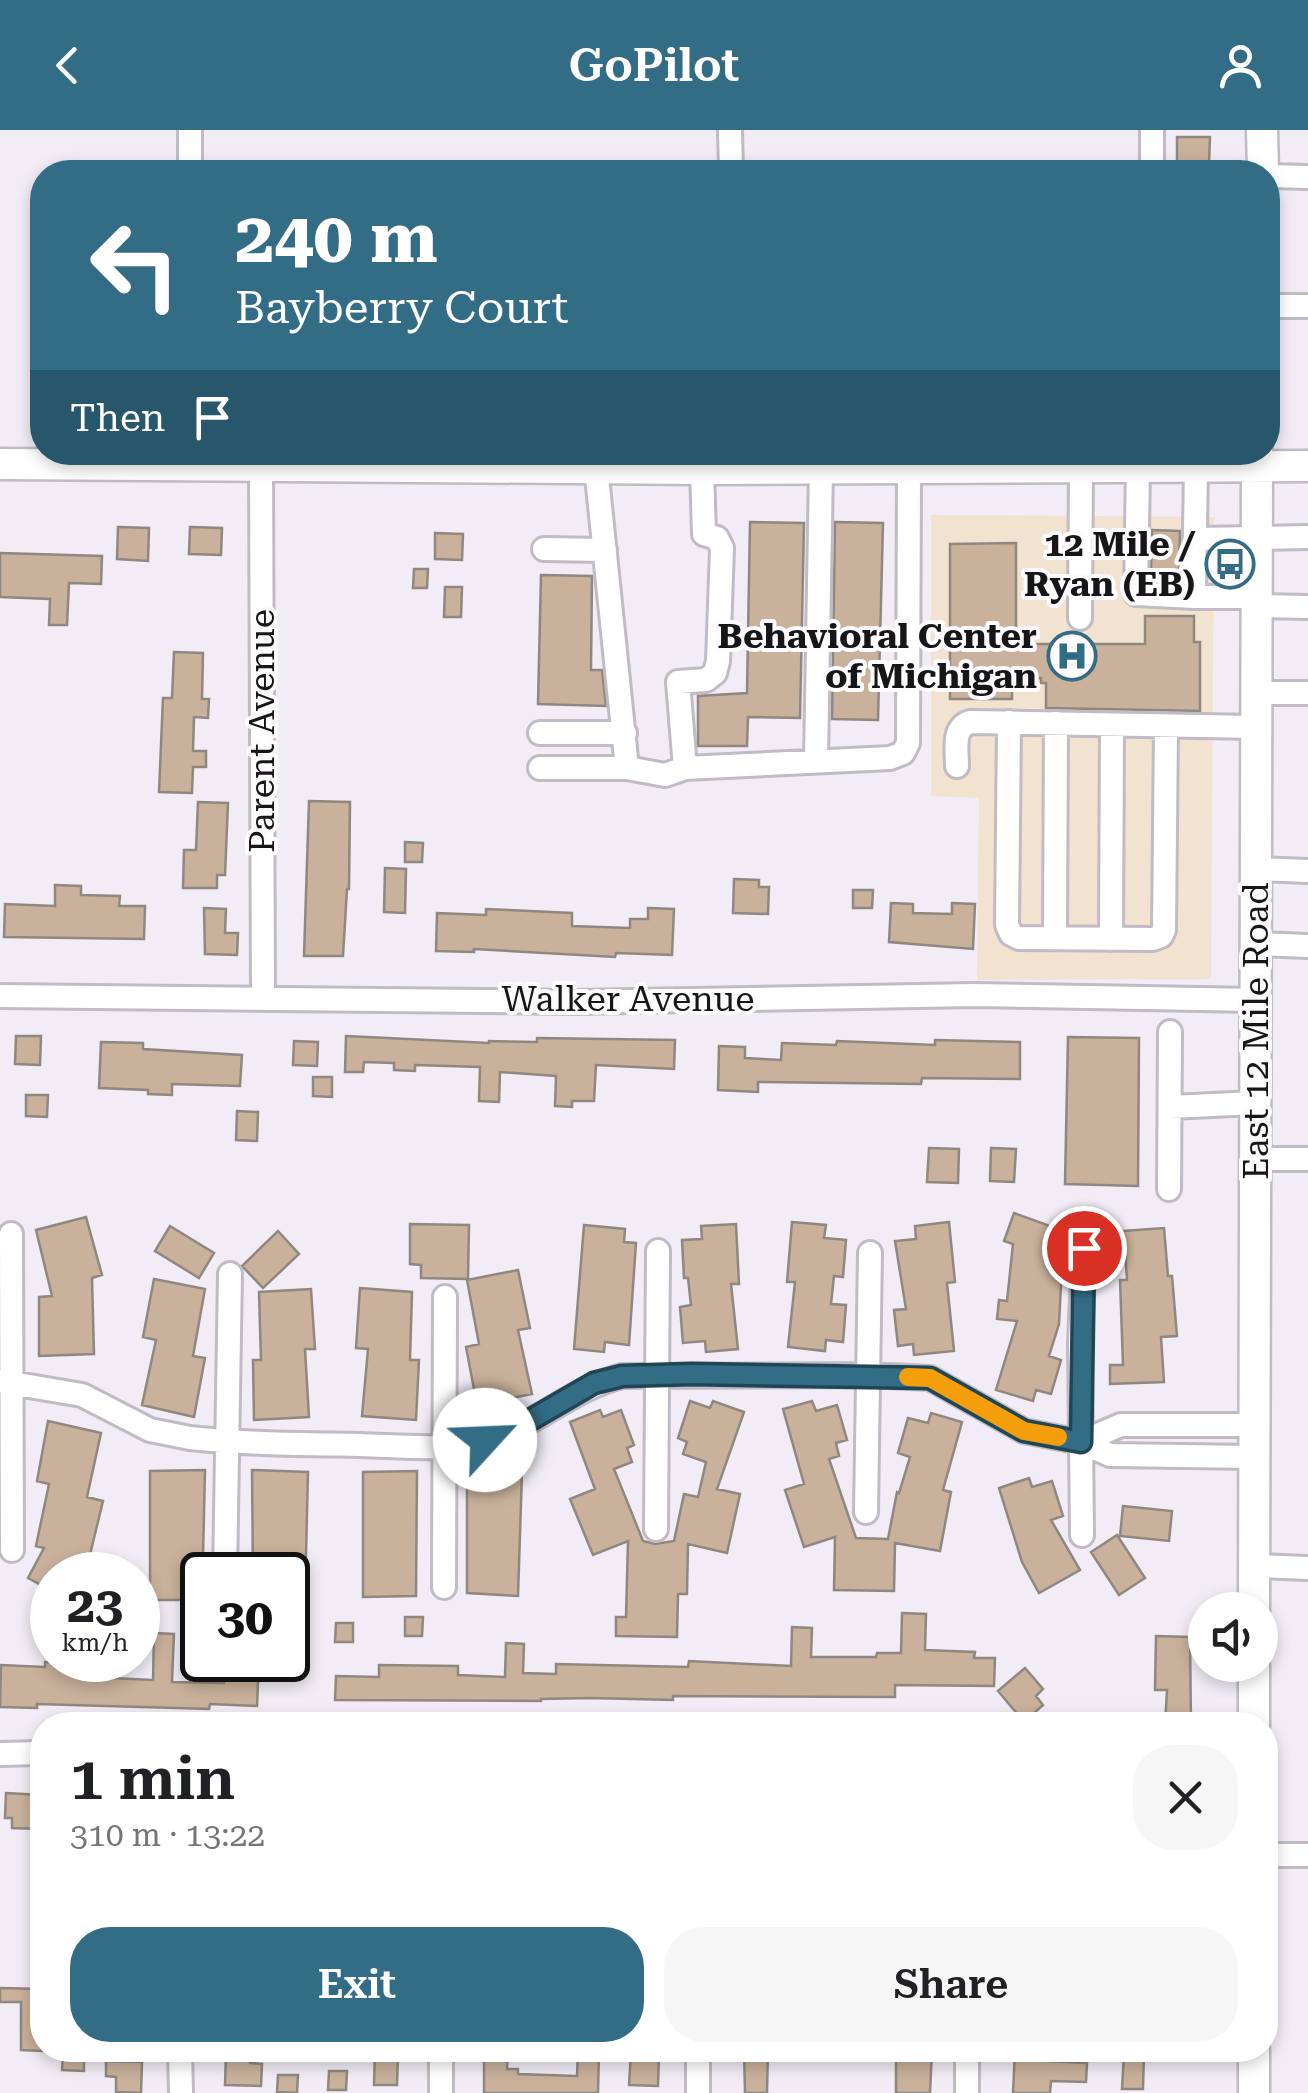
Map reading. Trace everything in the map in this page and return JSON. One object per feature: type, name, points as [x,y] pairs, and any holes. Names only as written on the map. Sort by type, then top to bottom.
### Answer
[{"type":"main road","points":[[1262,130],[1264,160]]},
{"type":"main road","points":[[1280,462],[1308,466]]},
{"type":"main road","points":[[0,464],[30,463]]},
{"type":"main road","points":[[761,465],[860,465]]},
{"type":"main road","points":[[1067,465],[1094,465]]},
{"type":"main road","name":"East 12 Mile Road","points":[[1254,1592],[1256,465]]},
{"type":"main road","points":[[1254,1682],[1254,1712]]},
{"type":"main road","points":[[1254,2062],[1254,2093]]},
{"type":"street","points":[[190,130],[190,160]]},
{"type":"street","points":[[730,130],[731,160]]},
{"type":"street","points":[[1152,130],[1152,160]]},
{"type":"street","points":[[1280,175],[1308,177]]},
{"type":"street","points":[[1280,306],[1308,306]]},
{"type":"street","name":"Parent Avenue","points":[[261,465],[262,998]]},
{"type":"street","points":[[591,465],[605,550],[627,768]]},
{"type":"street","points":[[685,768],[678,682],[706,680],[715,673],[718,661],[722,548],[717,538],[704,534],[721,465]]},
{"type":"street","points":[[540,768],[627,768],[665,775],[685,768],[890,758],[903,753],[908,743],[898,465]]},
{"type":"street","points":[[1145,465],[1136,594],[1308,607]]},
{"type":"street","points":[[1194,597],[1196,465]]},
{"type":"street","points":[[1080,618],[1081,466]]},
{"type":"street","points":[[816,760],[822,468]]},
{"type":"street","points":[[1195,539],[1308,537]]},
{"type":"street","points":[[544,549],[605,550]]},
{"type":"street","points":[[1256,693],[1308,694]]},
{"type":"street","points":[[1010,722],[1007,926],[1010,934],[1019,938],[1161,936],[1166,726]]},
{"type":"street","points":[[1055,938],[1056,723]]},
{"type":"street","points":[[957,766],[958,731],[962,724],[1256,728]]},
{"type":"street","points":[[1111,939],[1112,725]]},
{"type":"street","points":[[540,733],[625,733]]},
{"type":"street","points":[[1256,869],[1308,870]]},
{"type":"street","points":[[1256,944],[1308,946]]},
{"type":"street","name":"Walker Avenue","points":[[0,996],[576,1002],[975,995],[1256,1000]]},
{"type":"street","points":[[1170,1032],[1170,1189]]},
{"type":"street","points":[[1170,1107],[1256,1103]]},
{"type":"street","points":[[1256,1158],[1308,1159]]},
{"type":"street","points":[[12,1234],[5,1381],[12,1550]]},
{"type":"street","points":[[1082,1535],[1084,1248]]},
{"type":"street","points":[[656,1529],[658,1251]]},
{"type":"street","points":[[866,1512],[870,1253]]},
{"type":"street","points":[[225,1552],[230,1274]]},
{"type":"street","points":[[444,1587],[445,1297]]},
{"type":"street","points":[[5,1381],[82,1395],[150,1430],[226,1442],[443,1447],[508,1433],[594,1383],[622,1376],[930,1378],[1024,1431],[1081,1442],[1110,1455],[1254,1457]]},
{"type":"street","points":[[1081,1442],[1121,1425],[1254,1424]]},
{"type":"street","points":[[1254,1566],[1308,1568]]},
{"type":"street","points":[[0,1754],[30,1753]]},
{"type":"street","points":[[1278,1856],[1308,1855]]},
{"type":"street","points":[[180,2062],[181,2093]]},
{"type":"street","points":[[441,2062],[442,2093]]},
{"type":"street","points":[[698,2062],[698,2093]]},
{"type":"street","points":[[967,2062],[968,2093]]},
{"type":"shaded area","name":"Behavioral Center of Michigan","points":[[931,515],[1214,517],[1211,979],[977,980],[979,798],[931,796]]},
{"type":"building","points":[[1177,137],[1210,137],[1209,160],[1177,160]]},
{"type":"building","points":[[750,522],[804,523],[800,718],[748,717],[747,746],[698,746],[698,696],[747,693]]},
{"type":"building","points":[[835,522],[883,523],[878,720],[832,719]]},
{"type":"building","points":[[118,527],[149,528],[148,561],[117,559]]},
{"type":"building","points":[[190,527],[222,528],[221,555],[189,554]]},
{"type":"building","points":[[1152,530],[1180,531],[1179,570],[1151,570]]},
{"type":"building","points":[[435,533],[463,534],[462,560],[435,559]]},
{"type":"building","points":[[1016,543],[1016,644],[1145,644],[1145,616],[1194,616],[1194,642],[1200,642],[1200,711],[1046,708],[1046,683],[1041,683],[1041,678],[1012,679],[1012,699],[950,699],[950,544]]},
{"type":"building","points":[[0,553],[102,556],[101,584],[69,583],[67,625],[49,625],[50,599],[0,597]]},
{"type":"building","points":[[414,569],[428,569],[427,588],[413,588]]},
{"type":"building","points":[[541,575],[592,576],[591,670],[602,670],[606,706],[538,704]]},
{"type":"building","points":[[445,587],[462,587],[461,617],[444,617]]},
{"type":"building","points":[[174,652],[203,653],[202,699],[209,699],[208,718],[194,717],[193,751],[206,751],[206,767],[193,767],[192,793],[159,792],[163,698],[172,698]]},
{"type":"building","points":[[309,801],[350,802],[343,956],[304,956]]},
{"type":"building","points":[[198,802],[228,803],[225,875],[217,875],[217,888],[183,888],[184,850],[196,850]]},
{"type":"building","points":[[405,842],[423,843],[422,862],[405,862]]},
{"type":"building","points":[[385,868],[406,869],[405,913],[384,912]]},
{"type":"building","points":[[734,879],[759,880],[759,887],[769,887],[768,914],[733,913]]},
{"type":"building","points":[[55,885],[81,886],[81,895],[120,896],[119,906],[145,906],[144,939],[4,937],[5,904],[55,906]]},
{"type":"building","points":[[853,890],[873,890],[872,908],[853,908]]},
{"type":"building","points":[[891,903],[913,904],[913,913],[952,914],[952,903],[975,904],[973,949],[889,942]]},
{"type":"building","points":[[204,908],[226,909],[225,933],[238,933],[237,955],[205,954]]},
{"type":"building","points":[[648,908],[674,909],[672,955],[436,951],[437,913],[486,915],[486,909],[572,913],[572,926],[630,928],[630,919],[648,919]]},
{"type":"building","points":[[16,1036],[41,1036],[40,1065],[15,1064]]},
{"type":"building","points":[[346,1036],[489,1043],[537,1042],[537,1038],[675,1040],[674,1069],[596,1065],[594,1101],[572,1101],[572,1107],[555,1106],[556,1076],[500,1072],[499,1102],[479,1101],[480,1067],[415,1065],[415,1071],[394,1070],[394,1063],[364,1062],[363,1072],[345,1072]]},
{"type":"building","points":[[1068,1037],[1139,1038],[1138,1186],[1065,1184]]},
{"type":"building","points":[[935,1040],[1020,1042],[1020,1079],[922,1078],[921,1084],[758,1082],[758,1092],[718,1090],[719,1046],[745,1047],[745,1058],[781,1060],[782,1043],[935,1045]]},
{"type":"building","points":[[294,1041],[318,1042],[317,1066],[293,1065]]},
{"type":"building","points":[[101,1042],[143,1043],[143,1049],[242,1055],[240,1086],[172,1084],[172,1095],[99,1088]]},
{"type":"building","points":[[313,1077],[332,1077],[332,1097],[313,1096]]},
{"type":"building","points":[[26,1095],[48,1095],[47,1117],[26,1116]]},
{"type":"building","points":[[237,1111],[258,1112],[257,1141],[236,1140]]},
{"type":"building","points":[[929,1148],[959,1149],[958,1183],[927,1182]]},
{"type":"building","points":[[991,1148],[1016,1149],[1014,1182],[990,1181]]},
{"type":"building","points":[[1014,1213],[1061,1230],[1048,1265],[1062,1266],[1059,1324],[1049,1356],[1061,1360],[1051,1394],[1036,1390],[1033,1401],[996,1390],[1017,1321],[997,1319],[999,1300],[1007,1301],[1013,1244],[1004,1241]]},
{"type":"building","points":[[86,1217],[102,1275],[92,1278],[94,1354],[39,1356],[39,1297],[52,1296],[36,1230]]},
{"type":"building","points":[[792,1222],[826,1225],[824,1238],[846,1240],[843,1277],[834,1276],[831,1304],[846,1305],[843,1342],[826,1340],[825,1351],[788,1347],[795,1282],[787,1282]]},
{"type":"building","points":[[949,1222],[955,1282],[947,1283],[954,1351],[914,1355],[913,1344],[898,1346],[894,1310],[906,1309],[895,1241],[916,1239],[915,1226]]},
{"type":"building","points":[[410,1224],[469,1225],[468,1279],[421,1278],[421,1265],[410,1264]]},
{"type":"building","points":[[736,1224],[739,1284],[731,1284],[738,1349],[706,1352],[705,1341],[683,1343],[680,1307],[691,1305],[688,1278],[684,1278],[682,1240],[702,1239],[701,1226]]},
{"type":"building","points":[[584,1225],[625,1229],[624,1242],[636,1243],[629,1345],[605,1342],[604,1352],[574,1349]]},
{"type":"building","points":[[170,1226],[214,1253],[199,1278],[155,1251]]},
{"type":"building","points":[[1164,1228],[1177,1336],[1161,1337],[1164,1382],[1110,1384],[1110,1365],[1123,1365],[1120,1280],[1127,1280],[1125,1251],[1111,1252],[1110,1232]]},
{"type":"building","points":[[278,1231],[299,1254],[263,1288],[242,1266]]},
{"type":"building","points":[[518,1270],[530,1328],[518,1330],[532,1394],[477,1405],[466,1347],[479,1344],[467,1280]]},
{"type":"building","points":[[154,1279],[205,1289],[193,1356],[205,1358],[194,1417],[142,1405],[156,1340],[143,1337]]},
{"type":"building","points":[[360,1288],[412,1292],[410,1360],[419,1360],[416,1420],[362,1416],[368,1349],[356,1348]]},
{"type":"building","points":[[311,1289],[315,1349],[305,1349],[309,1417],[254,1420],[253,1360],[261,1360],[259,1292]]},
{"type":"building","points":[[690,1401],[710,1408],[713,1401],[744,1412],[717,1489],[740,1494],[727,1553],[688,1544],[687,1594],[678,1594],[677,1637],[616,1636],[616,1617],[626,1617],[628,1541],[593,1555],[570,1499],[595,1489],[570,1422],[600,1410],[603,1417],[621,1410],[634,1445],[627,1448],[632,1462],[614,1469],[643,1541],[674,1541],[684,1494],[698,1497],[706,1462],[683,1454],[687,1442],[678,1438]]},
{"type":"building","points":[[812,1401],[816,1411],[837,1405],[847,1440],[836,1443],[839,1456],[829,1459],[856,1538],[888,1539],[897,1492],[910,1457],[898,1453],[908,1418],[928,1423],[931,1413],[962,1422],[943,1490],[951,1492],[940,1551],[895,1543],[894,1591],[834,1590],[835,1537],[804,1547],[785,1490],[804,1484],[783,1409]]},
{"type":"building","points":[[48,1421],[101,1433],[87,1497],[103,1501],[91,1552],[42,1552],[44,1548],[36,1546],[49,1484],[37,1481]]},
{"type":"building","points":[[467,1469],[522,1472],[518,1596],[467,1593]]},
{"type":"building","points":[[205,1470],[203,1552],[180,1552],[180,1600],[160,1600],[160,1552],[150,1552],[150,1471]]},
{"type":"building","points":[[252,1470],[308,1472],[306,1552],[253,1552]]},
{"type":"building","points":[[417,1471],[416,1596],[363,1597],[363,1472]]},
{"type":"building","points":[[1029,1478],[1032,1487],[1052,1481],[1063,1516],[1051,1520],[1080,1570],[1039,1593],[1022,1562],[999,1488]]},
{"type":"building","points":[[1123,1506],[1172,1511],[1169,1541],[1120,1536]]},
{"type":"building","points":[[1117,1535],[1145,1578],[1119,1595],[1091,1552]]},
{"type":"building","points":[[902,1613],[926,1614],[925,1650],[975,1652],[974,1658],[995,1658],[994,1686],[895,1685],[895,1697],[335,1700],[336,1676],[379,1677],[379,1665],[458,1666],[458,1675],[505,1677],[506,1643],[524,1644],[523,1673],[556,1674],[556,1664],[688,1667],[689,1661],[791,1666],[792,1627],[812,1628],[811,1657],[876,1657],[877,1653],[901,1653]]},
{"type":"building","points":[[405,1617],[423,1617],[422,1636],[405,1636]]},
{"type":"building","points":[[336,1623],[353,1623],[353,1642],[335,1642]]},
{"type":"building","points":[[160,1633],[174,1634],[172,1682],[258,1682],[257,1706],[0,1707],[1,1665],[30,1666],[30,1682],[160,1682]]},
{"type":"building","points":[[1156,1636],[1188,1637],[1191,1712],[1166,1712],[1167,1690],[1155,1690]]},
{"type":"building","points":[[1025,1668],[1043,1689],[1036,1696],[1043,1705],[1035,1712],[1016,1712],[998,1691]]},
{"type":"building","points":[[6,1793],[30,1794],[30,1829],[12,1828],[12,1818],[5,1818]]},
{"type":"building","points":[[0,1988],[30,1989],[30,2050],[21,2050],[21,2002],[0,2002]]},
{"type":"building","points":[[62,2062],[84,2062],[84,2071],[62,2070]]},
{"type":"building","points":[[106,2062],[142,2062],[141,2093],[116,2092],[116,2077],[106,2076]]},
{"type":"building","points":[[226,2062],[262,2064],[261,2086],[225,2085]]},
{"type":"building","points":[[375,2062],[398,2062],[397,2085],[374,2085]]},
{"type":"building","points":[[484,2062],[507,2062],[507,2069],[518,2069],[518,2074],[577,2076],[578,2062],[599,2062],[598,2093],[484,2093]]},
{"type":"building","points":[[630,2062],[659,2062],[658,2086],[629,2085]]},
{"type":"building","points":[[744,2062],[768,2062],[767,2093],[745,2093]]},
{"type":"building","points":[[896,2062],[931,2062],[930,2093],[896,2093]]},
{"type":"building","points":[[1014,2062],[1087,2063],[1086,2082],[1051,2081],[1050,2093],[1013,2093]]},
{"type":"building","points":[[1124,2062],[1144,2062],[1143,2089],[1122,2089]]},
{"type":"building","points":[[329,2071],[347,2071],[346,2090],[328,2090]]},
{"type":"building","points":[[278,2075],[298,2075],[297,2093],[277,2092]]},
{"type":"slow traffic","points":[[908,1377],[930,1378],[1024,1431],[1058,1437]]},
{"type":"place","name":"12 Mile / Ryan (EB)","points":[[1230,564]]},
{"type":"place","name":"Behavioral Center of Michigan","points":[[1072,656]]},
{"type":"route","points":[[485,1440],[508,1433],[594,1383],[622,1376],[692,1374],[930,1378],[1024,1431],[1081,1442],[1084,1248]]}]
